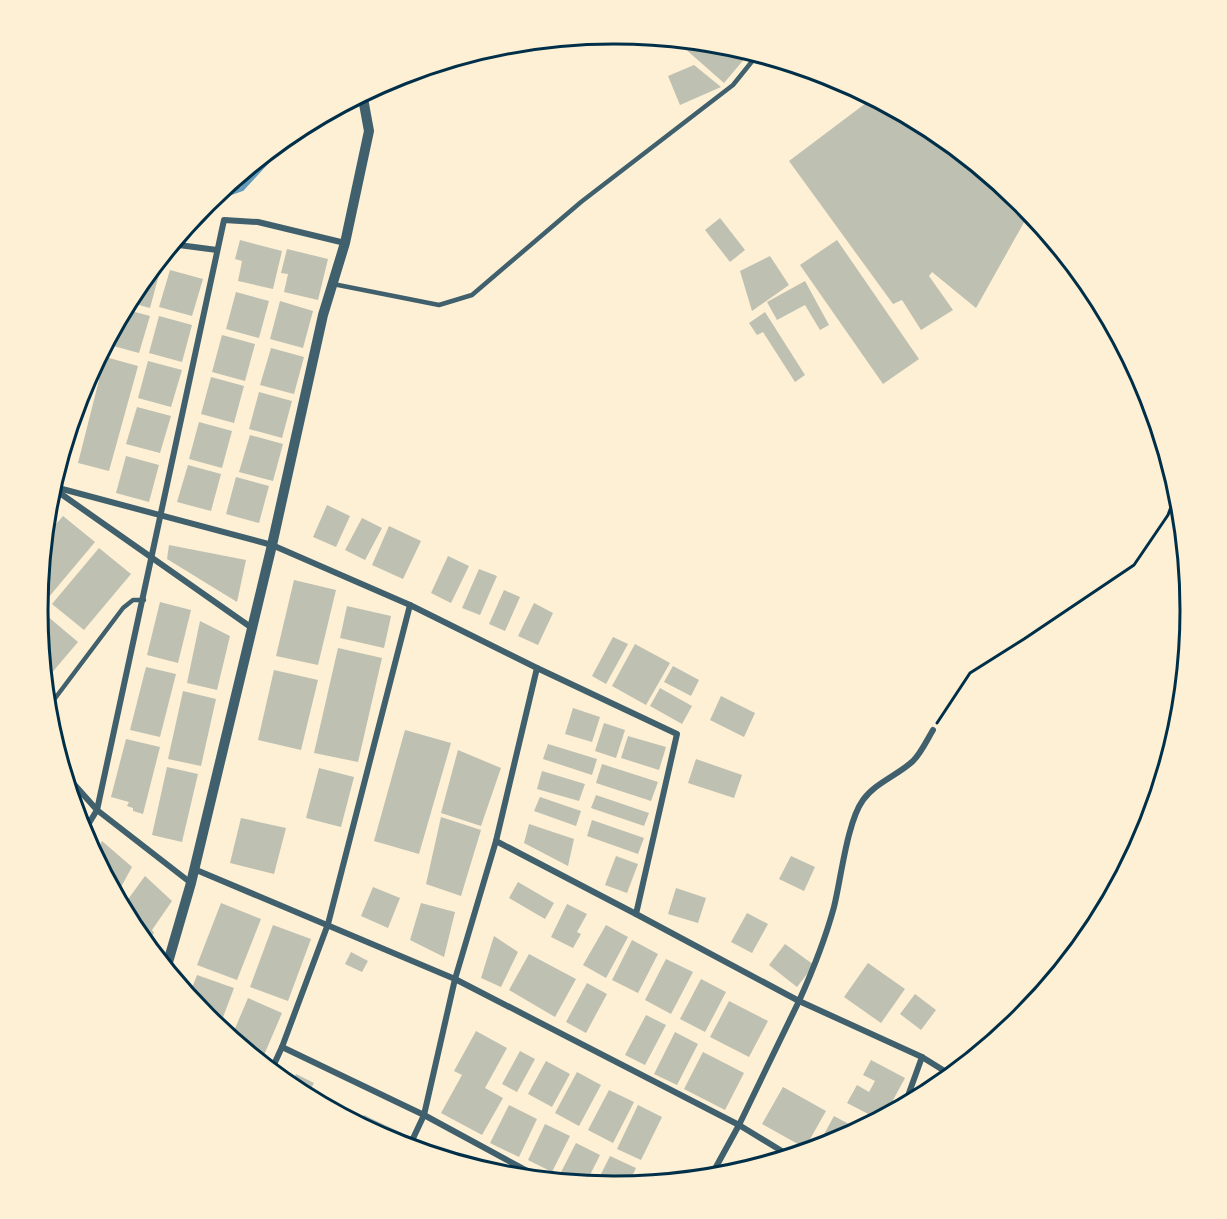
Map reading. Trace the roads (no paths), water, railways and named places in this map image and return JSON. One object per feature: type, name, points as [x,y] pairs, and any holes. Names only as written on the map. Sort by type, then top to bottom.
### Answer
[{"type":"street","points":[[169,960],[191,883],[272,545],[323,315],[345,243],[369,131],[364,102]]},
{"type":"street","points":[[90,822],[97,810],[144,600],[160,514],[224,220],[258,222],[345,243]]},
{"type":"street","points":[[180,245],[217,250]]},
{"type":"street","points":[[60,489],[272,545],[410,605],[677,734],[636,914]]},
{"type":"street","points":[[60,493],[252,628]]},
{"type":"street","points":[[275,1063],[328,924],[410,605]]},
{"type":"street","points":[[413,1138],[424,1115],[455,979],[496,841],[537,668]]},
{"type":"street","points":[[716,1166],[739,1125],[818,958],[834,906],[853,823],[862,801],[875,788],[915,759],[933,730]]},
{"type":"street","points":[[77,787],[97,810],[191,883]]},
{"type":"street","points":[[496,841],[799,1001],[922,1057],[943,1070]]},
{"type":"street","points":[[194,869],[455,979],[739,1125],[780,1150]]},
{"type":"street","points":[[282,1047],[424,1115],[522,1168]]},
{"type":"street","points":[[909,1092],[922,1057]]},
{"type":"lane","points":[[333,284],[439,305],[472,295],[581,202],[733,85],[752,61]]},
{"type":"lane","points":[[55,699],[123,608],[133,600],[144,600]]},
{"type":"waterway","points":[[230,193],[242,189],[268,161]]}]
